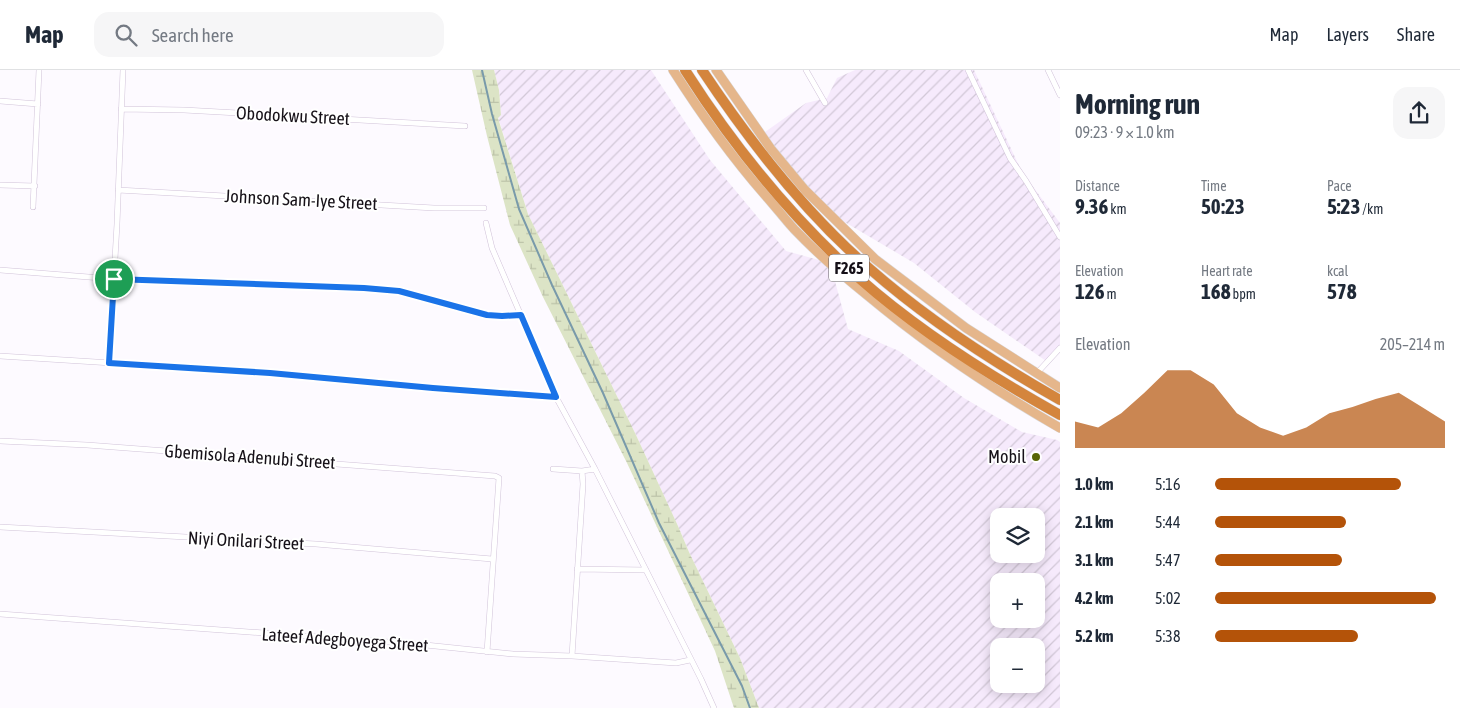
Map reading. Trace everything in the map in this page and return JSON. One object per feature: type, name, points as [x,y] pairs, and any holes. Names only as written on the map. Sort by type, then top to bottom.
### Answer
[{"type":"highway","name":"F265","points":[[686,70],[738,146],[792,212],[898,315],[1031,399],[1060,415]]},
{"type":"highway","name":"F265","points":[[702,70],[767,161],[815,216],[870,269],[907,300],[980,352],[1060,400]]},
{"type":"highway","points":[[1042,390],[1049,381]]},
{"type":"main road","points":[[673,70],[743,170],[794,229],[844,276],[898,315],[978,378],[1060,428]]},
{"type":"main road","points":[[717,72],[771,149],[805,190],[875,260],[966,328],[1060,388]]},
{"type":"street","points":[[33,207],[39,70]]},
{"type":"street","points":[[109,363],[123,70]]},
{"type":"street","points":[[717,72],[727,70]]},
{"type":"street","points":[[806,70],[825,103]]},
{"type":"street","points":[[968,70],[1010,158],[1060,237]]},
{"type":"street","points":[[1048,70],[1060,95]]},
{"type":"street","points":[[0,101],[38,104]]},
{"type":"street","name":"Obodokwu Street","points":[[121,108],[465,126]]},
{"type":"street","points":[[0,185],[35,186]]},
{"type":"street","name":"Johnson Sam-Iye Street","points":[[118,190],[434,208],[484,208]]},
{"type":"street","points":[[486,223],[492,248],[556,397],[595,469],[714,708]]},
{"type":"street","points":[[0,270],[114,279],[364,288],[399,291],[487,315],[521,315]]},
{"type":"street","points":[[1036,374],[1060,348]]},
{"type":"street","points":[[0,356],[270,373],[556,397]]},
{"type":"street","name":"Gbemisola Adenubi Street","points":[[0,441],[87,445],[495,476],[498,478],[492,559]]},
{"type":"street","points":[[553,470],[582,471],[595,469]]},
{"type":"street","points":[[572,656],[583,484],[582,471]]},
{"type":"street","name":"Niyi Onilari Street","points":[[0,527],[301,543],[492,559]]},
{"type":"street","points":[[487,652],[492,559]]},
{"type":"street","points":[[577,569],[646,570]]},
{"type":"street","name":"Lateef Adegboyega Street","points":[[0,614],[406,644],[487,652],[676,663],[690,660]]},
{"type":"shaded area","points":[[494,70],[651,70],[710,160],[786,251],[830,263],[848,329],[899,351],[964,398],[1022,432],[1060,442],[1060,708],[759,708],[740,658],[636,435],[528,214],[498,117],[501,115],[499,90]]},
{"type":"shaded area","points":[[855,70],[974,70],[1022,172],[1060,223],[1060,351],[1049,363],[975,312],[914,263],[831,214],[790,170],[765,132],[806,103],[827,98],[837,78]]},
{"type":"green space","points":[[472,70],[494,70],[499,90],[501,115],[498,118],[528,214],[636,435],[740,658],[759,708],[734,708],[715,651],[627,463],[543,297],[510,225]]},
{"type":"waterway","points":[[482,70],[492,114],[519,209],[552,285],[603,393],[659,523],[742,686],[750,708]]},
{"type":"place","name":"Mobil","points":[[1036,457]]},
{"type":"route","points":[[114,279],[364,288],[399,291],[487,315],[521,315],[556,397],[270,373],[109,363],[114,279]]}]
